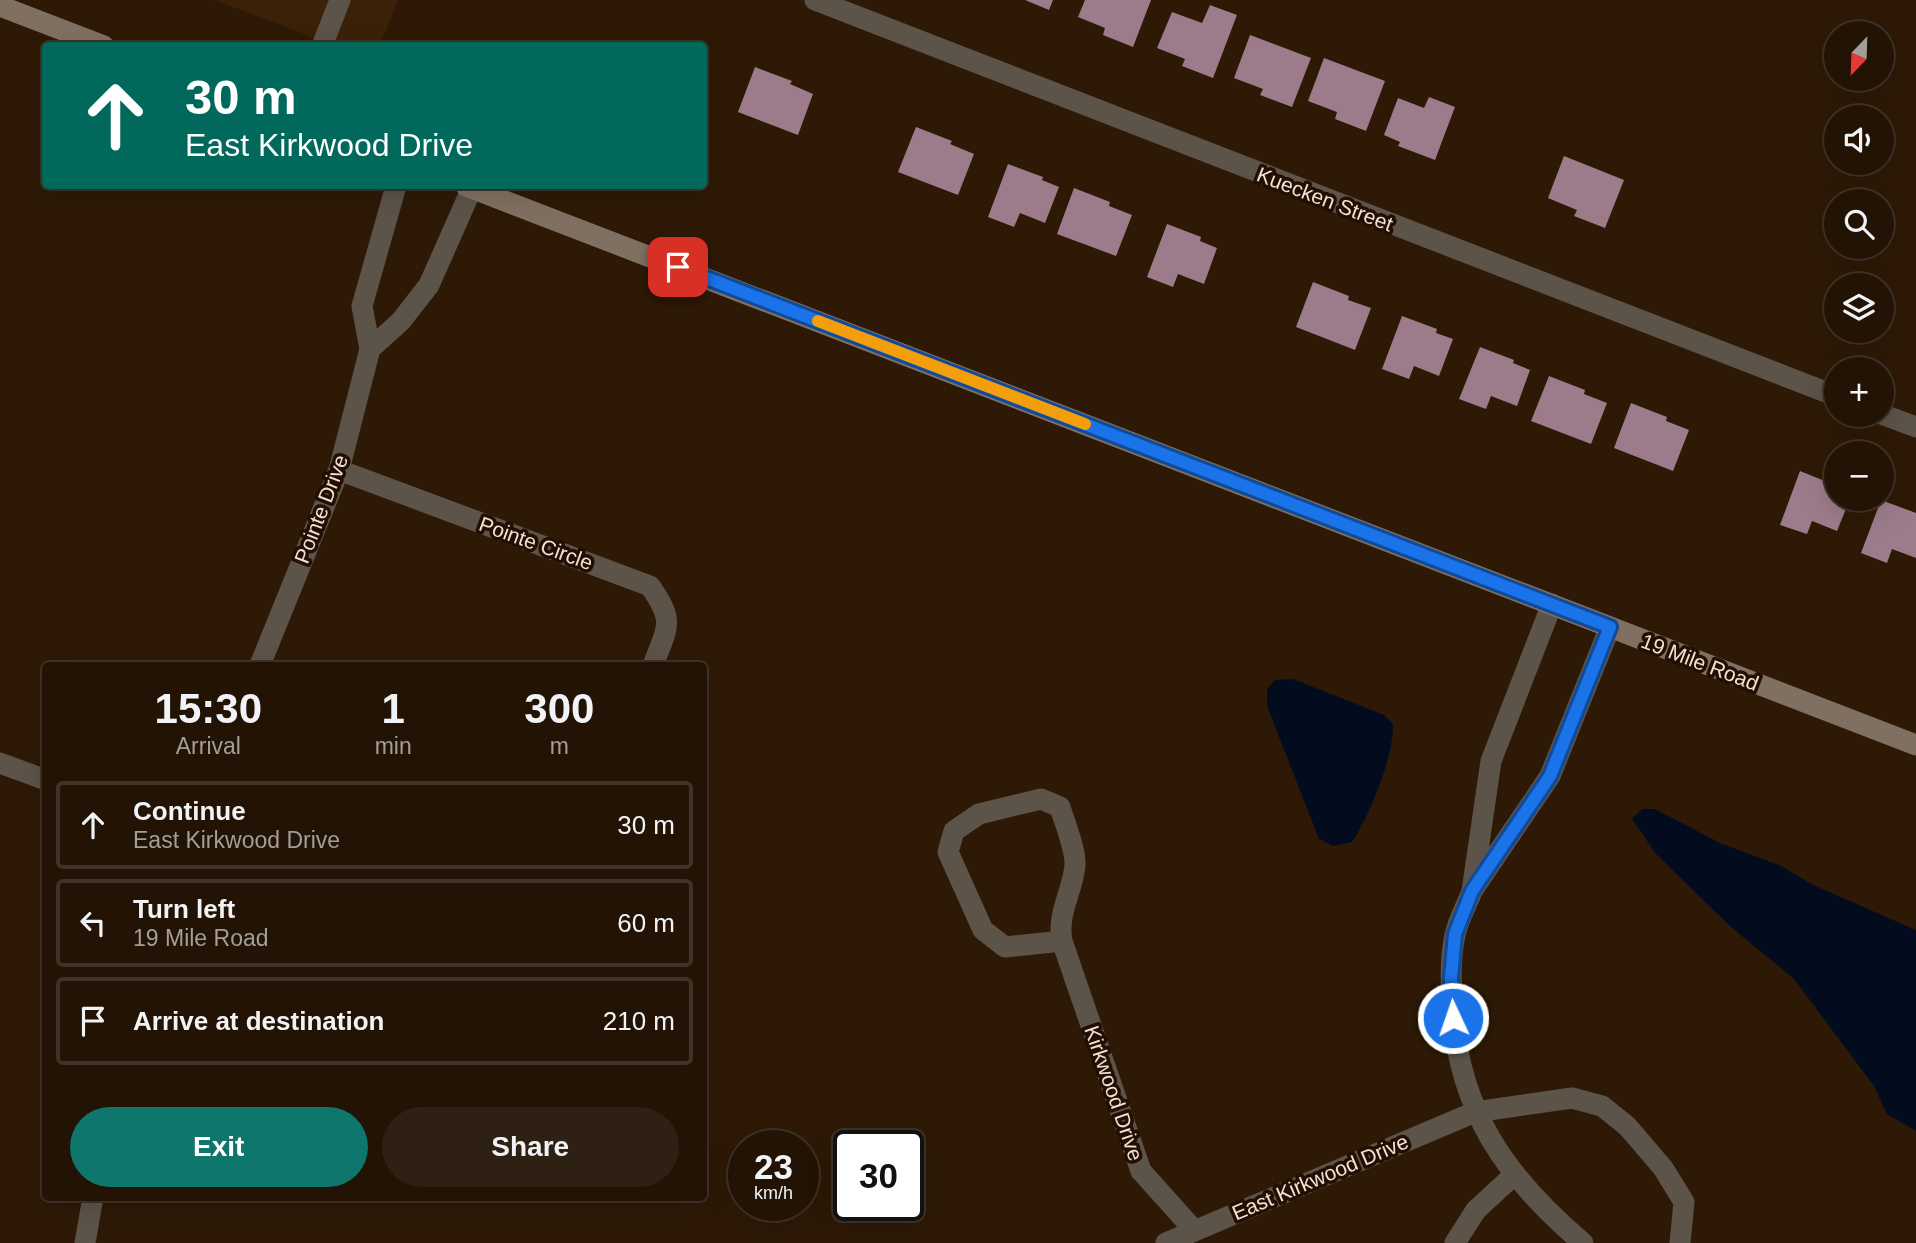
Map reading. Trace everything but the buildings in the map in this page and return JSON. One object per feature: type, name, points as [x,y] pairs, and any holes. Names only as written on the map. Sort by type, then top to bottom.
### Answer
[{"type":"street","points":[[324,42],[340,0]]},
{"type":"street","name":"Kuecken Street","points":[[815,0],[1824,391]]},
{"type":"street","points":[[0,6],[94,42]]},
{"type":"street","name":"Pointe Drive","points":[[261,662],[339,470],[370,349],[362,306],[395,189]]},
{"type":"street","points":[[370,349],[401,321],[429,285],[468,189]]},
{"type":"street","name":"19 Mile Road","points":[[474,189],[1916,745]]},
{"type":"street","points":[[1894,419],[1916,427]]},
{"type":"street","name":"Pointe Circle","points":[[339,470],[650,586],[665,607],[669,625],[654,662]]},
{"type":"street","points":[[1472,891],[1491,761],[1552,604]]},
{"type":"street","points":[[1583,1243],[1544,1210],[1514,1175],[1475,1112],[1454,1038],[1451,978],[1455,934],[1472,891],[1550,776],[1610,627]]},
{"type":"street","points":[[0,763],[42,779]]},
{"type":"street","points":[[1041,799],[1060,807],[1075,863],[1069,892],[1060,914],[1062,941],[1005,947],[983,930],[948,852],[954,831],[979,814],[1041,799]]},
{"type":"street","name":"Kirkwood Drive","points":[[1062,941],[1141,1171],[1194,1230]]},
{"type":"street","points":[[1475,1112],[1572,1098],[1602,1106],[1627,1126],[1663,1168],[1684,1202],[1680,1243]]},
{"type":"street","name":"East Kirkwood Drive","points":[[1166,1243],[1475,1112]]},
{"type":"street","points":[[1455,1243],[1476,1210],[1514,1175]]},
{"type":"street","points":[[85,1243],[92,1201]]},
{"type":"shaded area","points":[[215,0],[398,0],[382,42],[325,42]]},
{"type":"water","points":[[1293,679],[1384,715],[1393,724],[1390,752],[1380,785],[1352,842],[1333,846],[1319,839],[1267,706],[1267,689],[1275,680]]},
{"type":"water","points":[[1642,809],[1655,809],[1720,843],[1781,866],[1813,885],[1916,930],[1916,1131],[1887,1114],[1874,1086],[1794,979],[1731,927],[1656,854],[1632,819]]},
{"type":"slow traffic","points":[[818,321],[1085,424]]},
{"type":"route","points":[[678,267],[1610,627],[1550,776],[1472,891],[1455,934],[1451,978],[1453,1018]]}]
